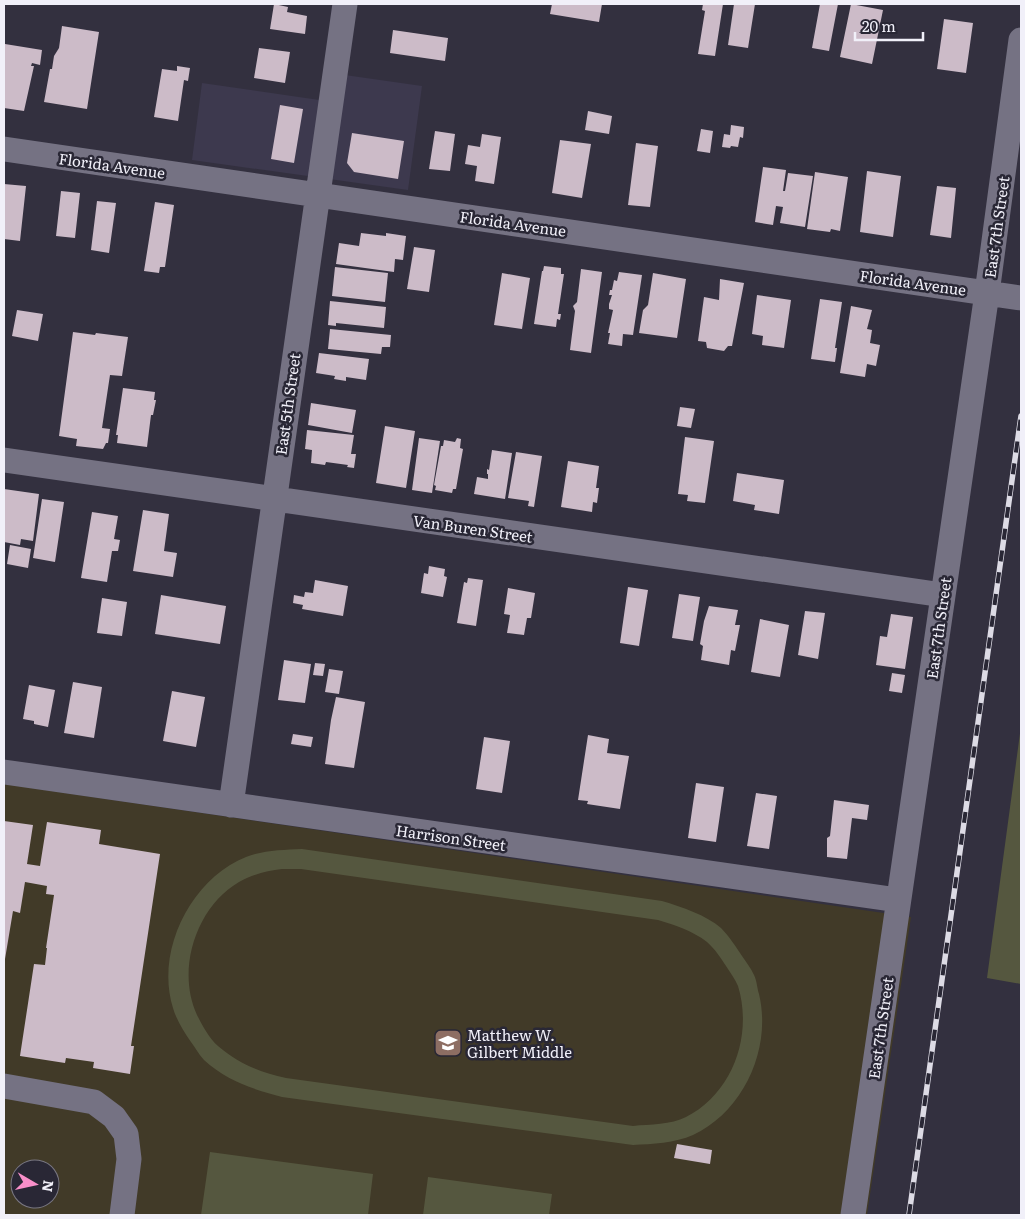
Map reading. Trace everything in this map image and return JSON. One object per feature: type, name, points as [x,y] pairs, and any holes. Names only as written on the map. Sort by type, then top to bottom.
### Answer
[{"type":"street","name":"East 5th Street","points":[[231,805],[273,499],[345,4]]},
{"type":"street","name":"East 7th Street","points":[[853,1215],[987,293],[1021,40]]},
{"type":"street","name":"Florida Avenue","points":[[4,149],[1021,298]]},
{"type":"street","name":"Van Buren Street","points":[[4,460],[943,595]]},
{"type":"street","name":"Harrison Street","points":[[4,772],[898,900]]},
{"type":"street","points":[[4,1086],[94,1102],[114,1116],[126,1134],[129,1159],[122,1215]]},
{"type":"shaded area","points":[[345,75],[422,86],[408,190],[192,160],[202,83],[340,103]]},
{"type":"shaded area","name":"Matthew W. Gilbert Middle","points":[[4,784],[911,917],[867,1215],[4,1215]]},
{"type":"green space","points":[[1021,726],[1021,984],[987,978]]},
{"type":"green space","points":[[302,849],[662,901],[701,915],[715,923],[727,934],[750,967],[756,980],[762,1015],[761,1035],[757,1056],[750,1076],[740,1094],[727,1110],[711,1124],[693,1135],[656,1144],[633,1145],[282,1097],[231,1079],[202,1058],[176,1017],[169,986],[169,963],[174,941],[182,919],[194,899],[226,867],[246,857],[260,853]],"holes":[[[282,869],[301,869],[658,920],[684,929],[702,938],[712,947],[738,986],[743,1024],[741,1043],[735,1061],[727,1078],[716,1093],[686,1117],[667,1123],[633,1126],[286,1078],[250,1067],[218,1046],[203,1027],[197,1015],[191,997],[189,979],[194,941],[201,923],[211,907],[224,893],[239,882],[265,872]]]},
{"type":"green space","points":[[210,1152],[373,1174],[368,1215],[201,1215]]},
{"type":"green space","points":[[428,1177],[552,1194],[549,1215],[423,1215]]},
{"type":"building","points":[[274,4],[288,7],[287,12],[307,16],[305,34],[270,29]]},
{"type":"building","points":[[552,4],[602,4],[599,22],[550,14]]},
{"type":"building","points":[[703,4],[723,4],[715,56],[698,54],[705,11],[702,10]]},
{"type":"building","points":[[734,4],[755,4],[748,48],[728,45]]},
{"type":"building","points":[[820,4],[838,4],[829,51],[812,48]]},
{"type":"building","points":[[851,4],[883,10],[872,64],[840,57]]},
{"type":"building","points":[[944,19],[973,23],[966,73],[937,69]]},
{"type":"building","points":[[62,26],[99,32],[87,109],[44,102],[50,69],[52,69],[54,56],[59,48]]},
{"type":"building","points":[[393,30],[448,38],[445,61],[390,53]]},
{"type":"building","points":[[5,44],[42,50],[40,65],[32,63],[31,66],[34,66],[24,111],[4,108]]},
{"type":"building","points":[[259,48],[290,52],[285,83],[254,78]]},
{"type":"building","points":[[177,66],[190,68],[188,81],[184,80],[178,121],[154,117],[162,69],[177,71]]},
{"type":"building","points":[[280,105],[303,109],[294,163],[271,159]]},
{"type":"building","points":[[588,111],[612,116],[609,134],[585,130]]},
{"type":"building","points":[[731,125],[744,127],[743,138],[740,137],[738,147],[722,147],[724,134],[730,135]]},
{"type":"building","points":[[701,129],[713,131],[710,153],[697,151]]},
{"type":"building","points":[[435,131],[455,134],[450,171],[429,169]]},
{"type":"building","points":[[352,133],[404,141],[398,179],[354,172],[347,163]]},
{"type":"building","points":[[482,134],[501,137],[494,184],[475,181],[477,166],[465,164],[468,145],[480,147]]},
{"type":"building","points":[[560,140],[591,144],[582,198],[552,193]]},
{"type":"building","points":[[636,143],[658,146],[650,207],[628,205]]},
{"type":"building","points":[[763,167],[786,170],[783,191],[785,191],[788,173],[813,176],[805,227],[780,223],[783,207],[776,206],[773,225],[755,222]]},
{"type":"building","points":[[867,171],[901,176],[893,237],[860,232]]},
{"type":"building","points":[[815,172],[848,177],[840,231],[831,229],[830,232],[807,229]]},
{"type":"building","points":[[4,184],[26,186],[20,241],[4,239]]},
{"type":"building","points":[[937,186],[956,188],[951,238],[930,235]]},
{"type":"building","points":[[61,191],[80,193],[75,238],[56,236]]},
{"type":"building","points":[[97,201],[116,203],[109,253],[91,250]]},
{"type":"building","points":[[155,202],[174,205],[165,267],[160,267],[159,273],[144,271]]},
{"type":"building","points":[[361,233],[386,236],[386,233],[406,236],[403,260],[395,259],[394,272],[336,264],[339,243],[359,246]]},
{"type":"building","points":[[414,247],[435,250],[429,292],[407,289]]},
{"type":"building","points":[[544,266],[561,268],[561,274],[564,274],[558,314],[561,314],[560,320],[557,319],[556,327],[534,324]]},
{"type":"building","points":[[335,267],[388,273],[385,302],[332,296]]},
{"type":"building","points":[[581,269],[602,272],[591,353],[570,350],[575,311],[573,306],[577,302]]},
{"type":"building","points":[[619,272],[642,275],[633,335],[623,334],[622,346],[608,344],[610,333],[608,333],[613,310],[609,309],[612,295],[609,295],[614,280],[617,281]]},
{"type":"building","points":[[502,273],[530,278],[522,329],[494,325]]},
{"type":"building","points":[[653,273],[686,279],[677,338],[639,333],[643,310],[648,305]]},
{"type":"building","points":[[720,279],[744,283],[732,346],[728,346],[724,351],[707,348],[706,342],[698,341],[704,297],[719,300]]},
{"type":"building","points":[[757,295],[791,300],[784,348],[762,345],[763,336],[752,334]]},
{"type":"building","points":[[820,299],[842,302],[835,348],[837,348],[835,362],[811,359]]},
{"type":"building","points":[[330,301],[386,307],[384,328],[336,323],[336,326],[328,325]]},
{"type":"building","points":[[851,306],[872,310],[867,329],[872,330],[870,343],[880,345],[876,366],[867,364],[865,377],[840,373]]},
{"type":"building","points":[[17,310],[43,314],[38,341],[12,336]]},
{"type":"building","points":[[330,329],[391,335],[390,347],[382,347],[381,354],[328,349]]},
{"type":"building","points":[[73,332],[128,337],[122,376],[110,375],[102,428],[110,429],[108,443],[106,443],[103,449],[76,446],[77,439],[59,436]]},
{"type":"building","points":[[319,353],[369,359],[366,380],[346,377],[346,381],[334,379],[335,376],[316,373]]},
{"type":"building","points":[[123,388],[155,392],[154,400],[156,400],[153,415],[151,415],[147,447],[117,443],[118,435],[116,435]]},
{"type":"building","points":[[311,403],[356,410],[352,433],[308,425]]},
{"type":"building","points":[[680,407],[695,409],[691,428],[677,426]]},
{"type":"building","points":[[385,426],[415,431],[406,488],[376,483]]},
{"type":"building","points":[[307,430],[354,435],[351,454],[356,454],[354,468],[347,467],[348,465],[326,462],[325,465],[311,463],[312,450],[305,449]]},
{"type":"building","points":[[685,437],[714,441],[705,503],[687,501],[688,495],[678,494]]},
{"type":"building","points":[[419,438],[440,441],[432,493],[412,490]]},
{"type":"building","points":[[457,438],[461,439],[460,448],[463,449],[456,489],[453,489],[452,493],[435,490],[436,486],[434,485],[441,446],[443,446],[444,440],[455,442]]},
{"type":"building","points":[[492,450],[512,453],[505,499],[474,494],[477,477],[488,479],[487,469],[489,470]]},
{"type":"building","points":[[516,452],[542,456],[534,507],[528,506],[529,501],[508,498]]},
{"type":"building","points":[[568,461],[599,466],[596,488],[599,488],[597,503],[593,502],[592,512],[561,507]]},
{"type":"building","points":[[737,473],[784,480],[779,514],[754,510],[755,505],[733,501]]},
{"type":"building","points":[[4,489],[39,494],[33,541],[21,539],[20,545],[4,542]]},
{"type":"building","points":[[42,499],[64,502],[55,562],[33,558]]},
{"type":"building","points":[[143,510],[169,514],[164,551],[177,553],[173,577],[133,571]]},
{"type":"building","points":[[92,512],[118,516],[114,539],[120,540],[118,551],[112,551],[107,582],[81,578]]},
{"type":"building","points":[[10,545],[31,549],[28,568],[7,564]]},
{"type":"building","points":[[429,566],[445,569],[444,576],[447,577],[443,597],[421,593],[424,573],[428,574]]},
{"type":"building","points":[[468,578],[483,580],[476,626],[457,623],[464,582],[467,583]]},
{"type":"building","points":[[315,580],[348,586],[343,616],[302,609],[303,605],[293,603],[294,595],[304,597],[305,592],[313,593]]},
{"type":"building","points":[[628,587],[648,590],[639,646],[620,643]]},
{"type":"building","points":[[508,588],[535,593],[531,618],[527,618],[524,635],[507,633],[510,615],[504,614]]},
{"type":"building","points":[[679,594],[700,597],[693,641],[672,638]]},
{"type":"building","points":[[161,595],[226,606],[220,644],[155,634]]},
{"type":"building","points":[[102,598],[127,602],[122,636],[97,633]]},
{"type":"building","points":[[709,606],[738,610],[735,625],[740,625],[735,651],[731,650],[729,665],[701,660],[703,646],[700,644]]},
{"type":"building","points":[[805,611],[825,613],[818,659],[798,655]]},
{"type":"building","points":[[891,614],[913,617],[905,669],[876,665],[880,636],[887,637]]},
{"type":"building","points":[[760,619],[789,625],[780,677],[751,672]]},
{"type":"building","points":[[284,660],[311,664],[305,703],[278,700]]},
{"type":"building","points":[[315,663],[325,664],[323,676],[313,675]]},
{"type":"building","points":[[329,669],[343,671],[339,694],[325,692]]},
{"type":"building","points":[[892,673],[905,675],[902,693],[889,691]]},
{"type":"building","points":[[73,682],[102,687],[94,738],[64,733]]},
{"type":"building","points":[[29,685],[55,690],[48,727],[23,719]]},
{"type":"building","points":[[172,691],[205,697],[196,747],[163,741]]},
{"type":"building","points":[[336,697],[365,702],[354,768],[325,764]]},
{"type":"building","points":[[293,734],[313,737],[311,747],[291,744]]},
{"type":"building","points":[[588,735],[609,739],[607,753],[629,756],[620,809],[587,804],[588,801],[578,800]]},
{"type":"building","points":[[484,737],[510,741],[502,793],[476,789]]},
{"type":"building","points":[[696,783],[724,787],[716,842],[688,838]]},
{"type":"building","points":[[756,793],[777,796],[769,849],[747,846]]},
{"type":"building","points":[[834,800],[869,805],[867,820],[852,818],[847,859],[827,857],[827,838],[830,836]]},
{"type":"building","points":[[4,821],[33,825],[27,864],[40,866],[47,822],[101,830],[99,844],[160,854],[131,1046],[134,1046],[130,1074],[93,1068],[94,1062],[66,1058],[65,1063],[20,1056],[34,964],[45,965],[54,895],[46,894],[47,886],[25,882],[20,913],[13,911],[4,965]]},
{"type":"building","points":[[677,1144],[712,1150],[710,1164],[674,1158]]},
{"type":"railway","points":[[909,1215],[1021,416]]},
{"type":"place","name":"Matthew W. Gilbert Middle","points":[[448,1043]]}]
